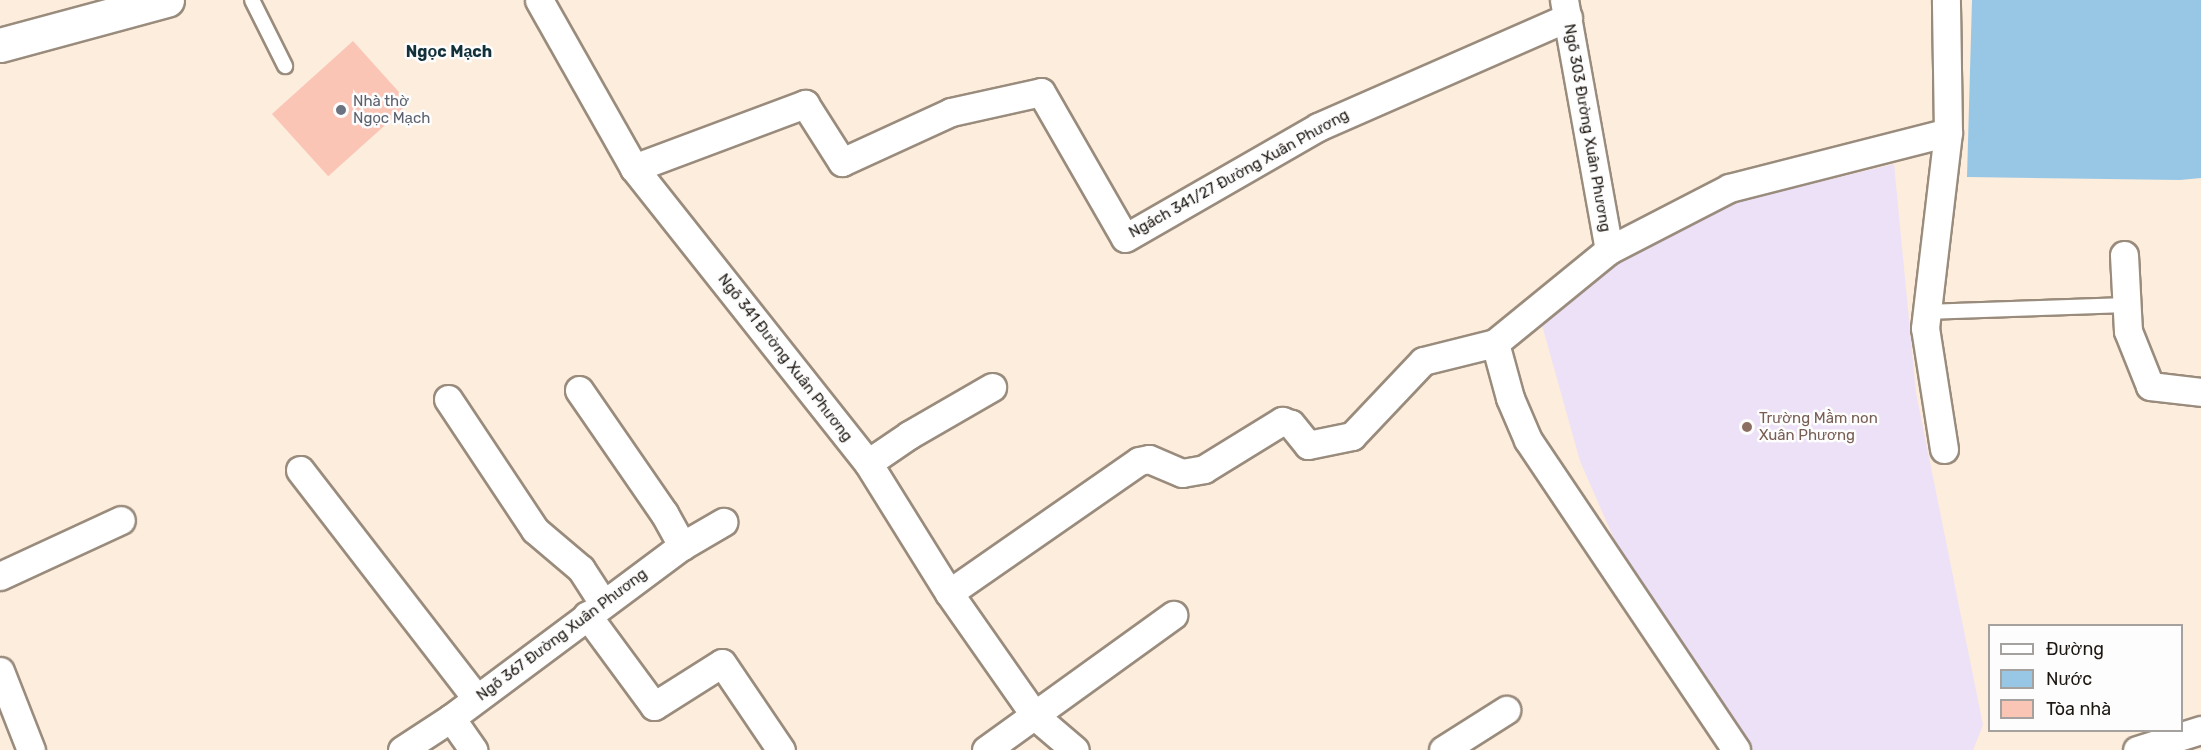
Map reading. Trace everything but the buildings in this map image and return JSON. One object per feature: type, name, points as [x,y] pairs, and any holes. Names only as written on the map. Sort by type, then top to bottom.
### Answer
[{"type":"main road","points":[[0,45],[167,0]]},
{"type":"street","name":"Ngõ 341 Đường Xuân Phương","points":[[539,0],[634,168],[868,463],[949,593],[1035,716],[1075,750]]},
{"type":"street","points":[[1944,449],[1925,328],[1925,312],[1948,132],[1946,0]]},
{"type":"street","name":"Ngách 341/27 Đường Xuân Phương","points":[[634,168],[805,104],[842,162],[951,112],[1041,92],[1125,238],[1318,127],[1566,9]]},
{"type":"street","name":"Ngõ 303 Đường Xuân Phương","points":[[949,593],[1139,461],[1149,459],[1182,473],[1204,469],[1282,421],[1291,424],[1308,445],[1350,437],[1423,361],[1495,343],[1609,250],[1566,9]]},
{"type":"street","points":[[1609,250],[1729,188],[1948,132]]},
{"type":"street","points":[[2124,255],[2128,331],[2150,386],[2201,392]]},
{"type":"street","points":[[1495,343],[1510,398],[1528,440],[1736,750]]},
{"type":"street","points":[[868,463],[909,435],[992,387]]},
{"type":"street","points":[[579,390],[664,513],[682,546]]},
{"type":"street","points":[[448,399],[535,531],[581,569],[595,609],[654,706],[722,663],[780,750]]},
{"type":"street","points":[[300,470],[476,698]]},
{"type":"street","points":[[0,576],[121,520]]},
{"type":"street","name":"Ngõ 367 Đường Xuân Phương","points":[[402,750],[451,718],[682,546],[723,522]]},
{"type":"street","points":[[986,750],[1173,615]]},
{"type":"street","points":[[0,671],[31,750]]},
{"type":"street","points":[[1443,750],[1506,710]]},
{"type":"street","points":[[451,718],[473,750]]},
{"type":"street","points":[[2137,750],[2201,730]]},
{"type":"lane","points":[[252,0],[285,66]]},
{"type":"lane","points":[[1925,312],[2127,304]]},
{"type":"shaded area","name":"Trường Mầm non Xuân Phương","points":[[1894,164],[1916,393],[1983,725],[1973,750],[1742,750],[1632,580],[1580,461],[1540,318],[1615,259],[1729,204]]},
{"type":"water","points":[[1972,0],[2201,0],[2201,178],[2180,180],[1967,177]]},
{"type":"place","name":"Nhà thờ Ngọc Mạch","points":[[341,110]]},
{"type":"place","name":"Trường Mầm non Xuân Phương","points":[[1747,427]]},
{"type":"district","name":"Ngọc Mạch","points":[[449,52]]}]
